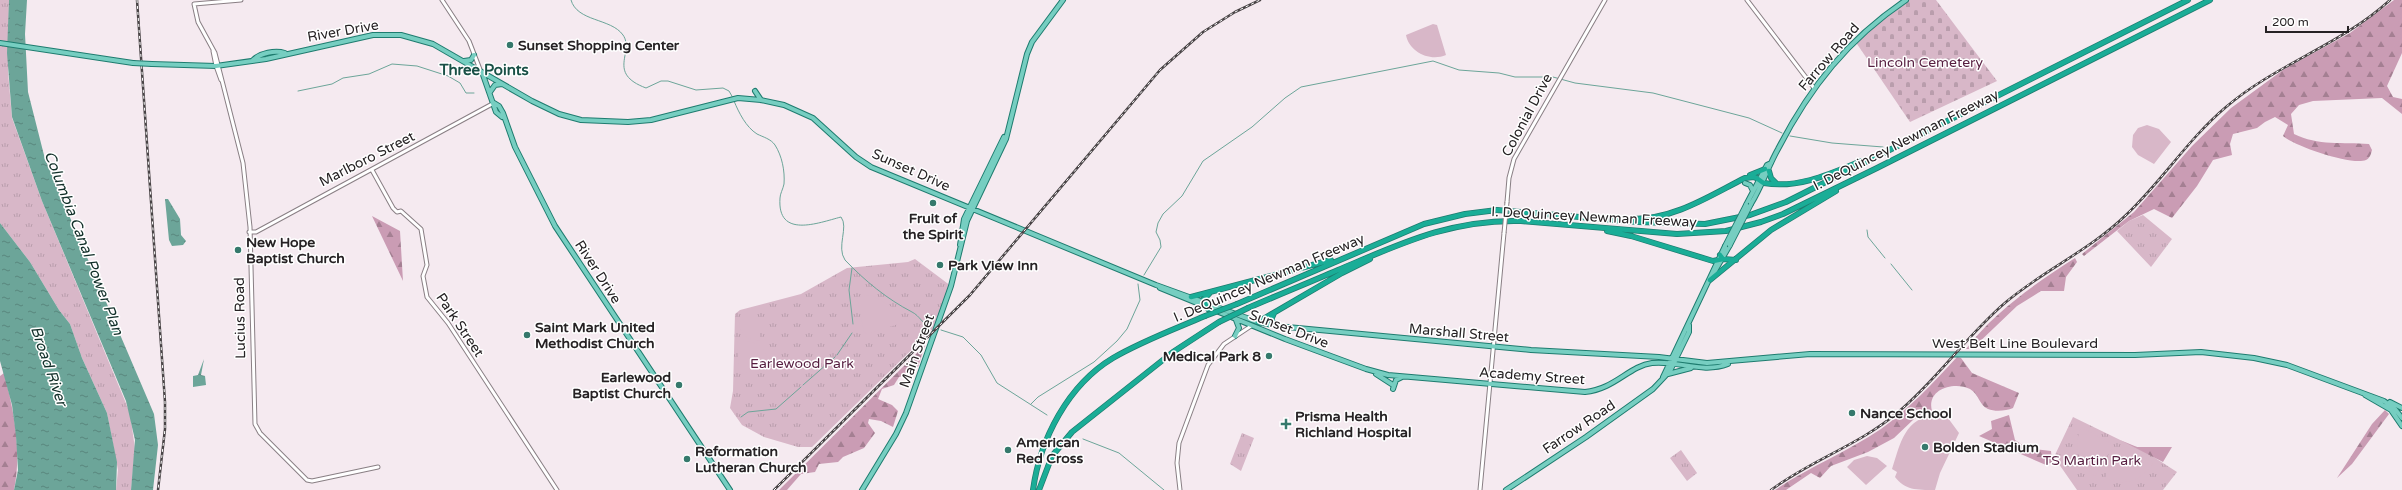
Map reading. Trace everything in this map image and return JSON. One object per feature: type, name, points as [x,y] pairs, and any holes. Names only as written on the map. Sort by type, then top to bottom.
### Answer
[{"type":"highway","name":"I. DeQuincey Newman Freeway","points":[[1033,490],[1040,456],[1050,431],[1062,410],[1083,383],[1113,358],[1205,316],[1237,304],[1424,224],[1478,212],[1497,210],[1613,220],[1705,224],[1736,219],[1786,202],[2188,0]]},
{"type":"highway","name":"I. DeQuincey Newman Freeway","points":[[1039,490],[1052,456],[1072,432],[1173,352],[1219,322],[1248,308],[1433,232],[1461,225],[1497,220],[1677,234],[1726,231],[1783,214],[2210,0]]},
{"type":"highway","points":[[1745,180],[1754,177],[1761,181],[1796,183],[1812,180],[1879,155]]},
{"type":"highway","points":[[1711,278],[1736,260],[1785,220],[1877,168]]},
{"type":"highway","points":[[1613,220],[1655,218],[1680,211],[1767,170],[1771,178],[1776,183]]},
{"type":"highway","points":[[1562,224],[1631,236],[1717,262],[1721,257],[1736,260]]},
{"type":"highway","points":[[1191,297],[1319,265],[1373,246]]},
{"type":"highway","points":[[1258,322],[1380,253]]},
{"type":"highway","points":[[1208,309],[1203,301],[1206,295],[1228,288]]},
{"type":"highway","points":[[1275,312],[1271,320],[1277,326]]},
{"type":"main road","name":"Main Street","points":[[862,490],[896,434],[906,413],[944,305],[970,209],[1006,134],[1027,54],[1032,42],[1063,0]]},
{"type":"main road","name":"Farrow Road","points":[[1721,257],[1730,245],[1752,204],[1761,181],[1814,88],[1862,33],[1906,0]]},
{"type":"main road","name":"River Drive","points":[[0,43],[133,63],[217,66],[252,60],[269,53],[279,51],[285,53],[372,35],[401,34],[433,44],[481,72],[498,115],[502,117],[555,226],[730,490]]},
{"type":"main road","points":[[463,61],[471,60],[474,55]]},
{"type":"main road","name":"Sunset Drive","points":[[481,72],[559,114],[594,122],[651,120],[733,99],[748,98],[784,105],[813,118],[856,157],[871,167],[1156,285],[1258,322]]},
{"type":"main road","points":[[490,92],[495,85],[502,84]]},
{"type":"main road","points":[[748,98],[755,91],[761,100]]},
{"type":"main road","points":[[1745,180],[1753,191]]},
{"type":"main road","name":"Farrow Road","points":[[1506,490],[1639,400],[1666,375],[1689,332],[1689,325],[1721,257],[1724,246],[1753,191],[1761,181]]},
{"type":"main road","name":"Farrow Road","points":[[1711,278],[1717,262]]},
{"type":"main road","name":"Sunset Drive","points":[[1156,285],[1167,292],[1275,336],[1371,371],[1394,375]]},
{"type":"main road","points":[[1179,288],[1180,293]]},
{"type":"main road","points":[[1235,336],[1239,328],[1236,320]]},
{"type":"main road","points":[[1251,326],[1258,322]]},
{"type":"main road","name":"Marshall Street","points":[[1258,322],[1277,326],[1584,354],[1659,357]]},
{"type":"main road","points":[[1275,336],[1273,329],[1277,326]]},
{"type":"main road","name":"West Belt Line Boulevard","points":[[1659,357],[1707,364],[1810,354],[2135,355],[2201,352],[2254,358],[2287,365],[2384,400],[2400,416],[2402,426]]},
{"type":"main road","points":[[1642,356],[1643,365]]},
{"type":"main road","name":"Academy Street","points":[[1394,375],[1491,385],[1591,392],[1606,388],[1643,365],[1657,363],[1693,368],[1722,366],[1732,362]]},
{"type":"main road","name":"Farrow Road","points":[[1662,379],[1671,365]]},
{"type":"main road","points":[[1666,375],[1678,370],[1693,368]]},
{"type":"main road","points":[[1371,371],[1393,387],[1398,378],[1408,376]]},
{"type":"main road","name":"West Belt Line Boulevard","points":[[2364,394],[2400,416]]},
{"type":"main road","points":[[2384,400],[2402,408]]},
{"type":"street","name":"Lucius Road","points":[[241,0],[194,4],[198,22],[213,51],[242,154],[249,232],[253,418],[257,430],[307,480],[312,481],[378,467]]},
{"type":"street","points":[[442,0],[469,41],[481,72]]},
{"type":"street","name":"Colonial Drive","points":[[1480,490],[1491,385],[1509,178],[1514,159],[1561,74],[1605,0]]},
{"type":"street","points":[[1747,0],[1814,88]]},
{"type":"street","name":"Marlboro Street","points":[[249,232],[256,232],[494,104]]},
{"type":"street","name":"Park Street","points":[[372,170],[393,208],[397,212],[401,211],[421,229],[427,265],[423,276],[427,297],[448,323],[556,490]]},
{"type":"street","points":[[1180,490],[1177,463],[1181,437],[1210,360],[1221,347],[1251,326]]},
{"type":"green space","points":[[0,0],[9,0],[8,72],[12,118],[42,201],[130,413],[135,449],[131,490],[116,490],[118,470],[107,413],[82,358],[70,324],[59,310],[30,262],[0,223]]},
{"type":"green space","name":"Lincoln Cemetery","points":[[1906,0],[1936,0],[1997,81],[1910,122],[1855,41]]},
{"type":"green space","points":[[2394,0],[2402,0],[2402,53],[2387,86],[2393,97],[2402,99],[2402,114],[2382,98],[2313,101],[2299,105],[2291,114],[2294,134],[2303,138],[2321,142],[2369,144],[2372,150],[2370,156],[2366,160],[2359,161],[2336,158],[2299,145],[2283,136],[2288,125],[2275,117],[2257,128],[2233,134],[2230,144],[2232,155],[2213,160],[2197,186],[2172,218],[2154,209],[2129,221],[2084,256],[2082,254],[2134,212],[2192,146],[2231,108],[2283,70],[2350,33]]},
{"type":"green space","points":[[1433,24],[1437,25],[1446,55],[1440,57],[1427,56],[1416,51],[1411,46],[1406,35]]},
{"type":"green space","points":[[2147,125],[2159,129],[2171,142],[2154,164],[2138,155],[2132,147],[2133,135],[2138,128]]},
{"type":"green space","points":[[2143,215],[2172,239],[2151,267],[2117,231],[2129,221]]},
{"type":"green space","points":[[372,216],[400,231],[403,281]]},
{"type":"green space","points":[[2075,258],[2077,262],[2066,277],[2064,291],[2041,291],[2017,306],[1972,349],[1966,349],[2003,310],[2031,288]]},
{"type":"green space","name":"Earlewood Park","points":[[915,259],[951,286],[938,324],[812,447],[798,447],[764,437],[742,425],[730,408],[733,391],[735,314],[740,310],[801,294],[847,268],[908,262]]},
{"type":"green space","points":[[872,295],[895,309],[902,323],[867,334],[864,332],[857,297]]},
{"type":"green space","points":[[739,317],[760,318],[760,341],[750,339],[743,334],[740,327]]},
{"type":"green space","points":[[737,341],[755,343],[762,348],[767,356],[765,365],[742,374],[739,372]]},
{"type":"green space","points":[[925,345],[918,367],[911,367],[907,375],[899,377],[894,385],[882,389],[878,399],[892,405],[898,411],[893,427],[881,421],[869,419],[868,423],[875,433],[864,448],[843,457],[838,462],[819,464],[815,472],[801,474],[787,490],[779,490]]},
{"type":"green space","points":[[1957,357],[1961,358],[1972,373],[2019,393],[2013,408],[1994,411],[1985,407],[1970,389],[1956,386],[1943,389],[1937,392],[1933,397],[1931,403],[1932,411],[1914,419],[1894,438],[1868,452],[1831,466],[1820,478],[1811,473],[1786,490],[1775,490],[1855,445],[1892,421],[1930,386]]},
{"type":"green space","points":[[4,373],[16,431],[17,461],[14,490],[0,490],[0,376]]},
{"type":"green space","points":[[2385,410],[2389,414],[2352,464],[2337,478],[2372,424]]},
{"type":"green space","name":"Bolden Stadium","points":[[1938,414],[1948,418],[1959,433],[1940,473],[1935,490],[1907,487],[1895,477],[1897,472],[1892,469],[1898,450],[1911,426],[1918,420],[1927,416]]},
{"type":"green space","points":[[2009,415],[2015,440],[2027,448],[2051,451],[2052,462],[2046,465],[1979,436],[1992,429],[1991,421]]},
{"type":"green space","name":"TS Martin Park","points":[[2073,417],[2149,454],[2177,472],[2163,490],[2077,490],[2054,457]]},
{"type":"green space","points":[[2081,427],[2114,445],[2095,476],[2089,471],[2081,460],[2077,448],[2077,441]]},
{"type":"green space","points":[[1242,433],[1254,438],[1241,471],[1230,464]]},
{"type":"green space","points":[[2120,440],[2137,447],[2172,447],[2163,462]]},
{"type":"green space","points":[[2123,445],[2153,463],[2143,474],[2132,481],[2112,481],[2105,478]]},
{"type":"green space","points":[[1681,450],[1697,473],[1687,481],[1670,458]]},
{"type":"green space","points":[[1867,456],[1877,458],[1887,466],[1866,485],[1847,467],[1854,460]]},
{"type":"water","points":[[9,0],[27,0],[25,34],[28,92],[45,159],[154,414],[158,445],[153,490],[131,490],[135,440],[126,401],[42,201],[12,117],[7,53]]},
{"type":"water","points":[[165,199],[168,199],[180,219],[181,235],[186,241],[183,245],[172,246],[169,240]]},
{"type":"water","name":"Broad River","points":[[0,223],[30,262],[59,310],[70,324],[82,358],[107,413],[117,462],[116,490],[14,490],[18,470],[16,436],[12,405],[0,361]]},
{"type":"water","points":[[204,359],[201,375],[205,376],[206,385],[193,387],[193,376],[198,375]]},
{"type":"waterway","points":[[571,0],[574,7],[580,12],[611,25],[623,35],[626,42],[624,69],[627,76],[634,82],[646,88],[661,81],[668,81],[696,90],[723,88],[729,91],[733,98]]},
{"type":"waterway","points":[[1144,275],[1161,247],[1160,240],[1156,232],[1158,223],[1163,214],[1182,196],[1203,161],[1252,127],[1285,98],[1301,87],[1433,61],[1459,70],[1499,73],[1515,77],[1553,77],[1575,83],[1653,93],[1749,118],[1782,133]]},
{"type":"waterway","points":[[298,91],[332,84],[343,78],[369,74],[392,64],[417,66],[448,76],[460,83],[466,93],[474,93]]},
{"type":"waterway","points":[[734,101],[749,128],[771,141],[780,154],[784,179],[780,196],[781,211],[785,219],[792,224],[801,225],[841,217],[844,226],[842,249],[845,260],[877,289],[915,314],[925,324],[931,327]]},
{"type":"waterway","points":[[1790,136],[1832,143],[1883,147]]},
{"type":"waterway","points":[[1867,230],[1868,237],[1885,258]]},
{"type":"waterway","points":[[1891,264],[1912,290]]},
{"type":"waterway","points":[[852,268],[849,290],[853,324]]},
{"type":"waterway","points":[[1031,404],[1038,397],[1094,362],[1117,341],[1127,329],[1140,300],[1138,284]]},
{"type":"waterway","points":[[941,330],[963,337],[981,355],[997,383],[1047,415]]},
{"type":"waterway","points":[[837,355],[852,333]]},
{"type":"waterway","points":[[803,385],[835,357]]},
{"type":"waterway","points":[[741,417],[748,412],[776,409],[801,387]]},
{"type":"waterway","points":[[1083,439],[1119,453],[1164,490]]},
{"type":"railway","points":[[137,0],[165,402],[165,429],[158,490]]},
{"type":"railway","points":[[774,490],[970,295],[1160,70],[1203,32],[1235,12],[1260,0]]},
{"type":"railway","points":[[1771,490],[1786,479],[1851,444],[1897,413],[1925,387],[1991,315],[2006,302],[2097,239],[2126,215],[2199,133],[2226,107],[2266,78],[2351,30],[2390,0]]},
{"type":"place","name":"Sunset Shopping Center","points":[[510,45]]},
{"type":"place","name":"Fruit of the Spirit","points":[[933,203]]},
{"type":"place","name":"New Hope Baptist Church","points":[[238,250]]},
{"type":"place","name":"Park View Inn","points":[[940,265]]},
{"type":"place","name":"Saint Mark United Methodist Church","points":[[527,335]]},
{"type":"place","name":"Medical Park 8","points":[[1269,356]]},
{"type":"place","name":"Earlewood Baptist Church","points":[[679,385]]},
{"type":"place","name":"Nance School","points":[[1852,413]]},
{"type":"place","name":"Prisma Health Richland Hospital","points":[[1286,424]]},
{"type":"place","name":"Bolden Stadium","points":[[1925,447]]},
{"type":"place","name":"American Red Cross","points":[[1008,450]]},
{"type":"place","name":"Reformation Lutheran Church","points":[[687,459]]},
{"type":"district","name":"Three Points","points":[[484,70]]},
{"type":"water label","name":"Columbia Canal Power Plan","points":[[84,243]]}]
